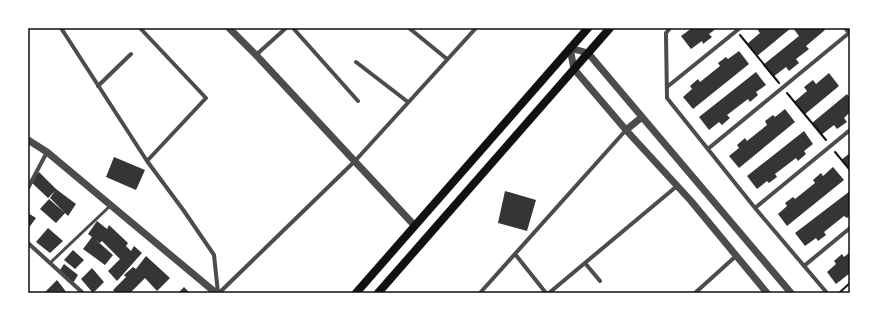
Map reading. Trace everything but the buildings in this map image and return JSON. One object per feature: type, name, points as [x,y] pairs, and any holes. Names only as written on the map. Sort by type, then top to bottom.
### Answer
[{"type":"main road","points":[[356,293],[588,28]]},
{"type":"main road","points":[[378,293],[610,28]]},
{"type":"street","points":[[61,28],[147,161],[214,255],[218,293]]},
{"type":"street","points":[[140,28],[206,98],[147,161]]},
{"type":"street","points":[[229,28],[414,225]]},
{"type":"street","points":[[256,55],[286,28]]},
{"type":"street","points":[[293,28],[358,101]]},
{"type":"street","points":[[409,28],[447,59]]},
{"type":"street","points":[[218,293],[355,161],[476,28]]},
{"type":"street","points":[[670,28],[666,33],[667,98],[709,148],[755,208],[827,293]]},
{"type":"street","points":[[709,148],[850,34],[845,28]]},
{"type":"street","points":[[667,88],[738,29]]},
{"type":"street","points":[[767,293],[678,186],[626,130],[574,69],[570,48],[588,53],[790,293]]},
{"type":"street","points":[[98,86],[131,54]]},
{"type":"street","points":[[356,62],[408,102]]},
{"type":"street","points":[[480,293],[626,130],[642,117]]},
{"type":"street","points":[[755,208],[850,130]]},
{"type":"street","points":[[28,140],[47,152],[218,293]]},
{"type":"street","points":[[28,188],[47,152]]},
{"type":"street","points":[[515,254],[547,293],[678,186]]},
{"type":"street","points":[[804,266],[850,228]]},
{"type":"street","points":[[28,243],[83,293]]},
{"type":"street","points":[[695,293],[736,256]]},
{"type":"street","points":[[585,263],[600,281]]},
{"type":"lane","points":[[50,263],[111,205]]},
{"type":"path","points":[[738,29],[783,88],[850,170]]},
{"type":"path","points":[[839,293],[850,283]]}]
